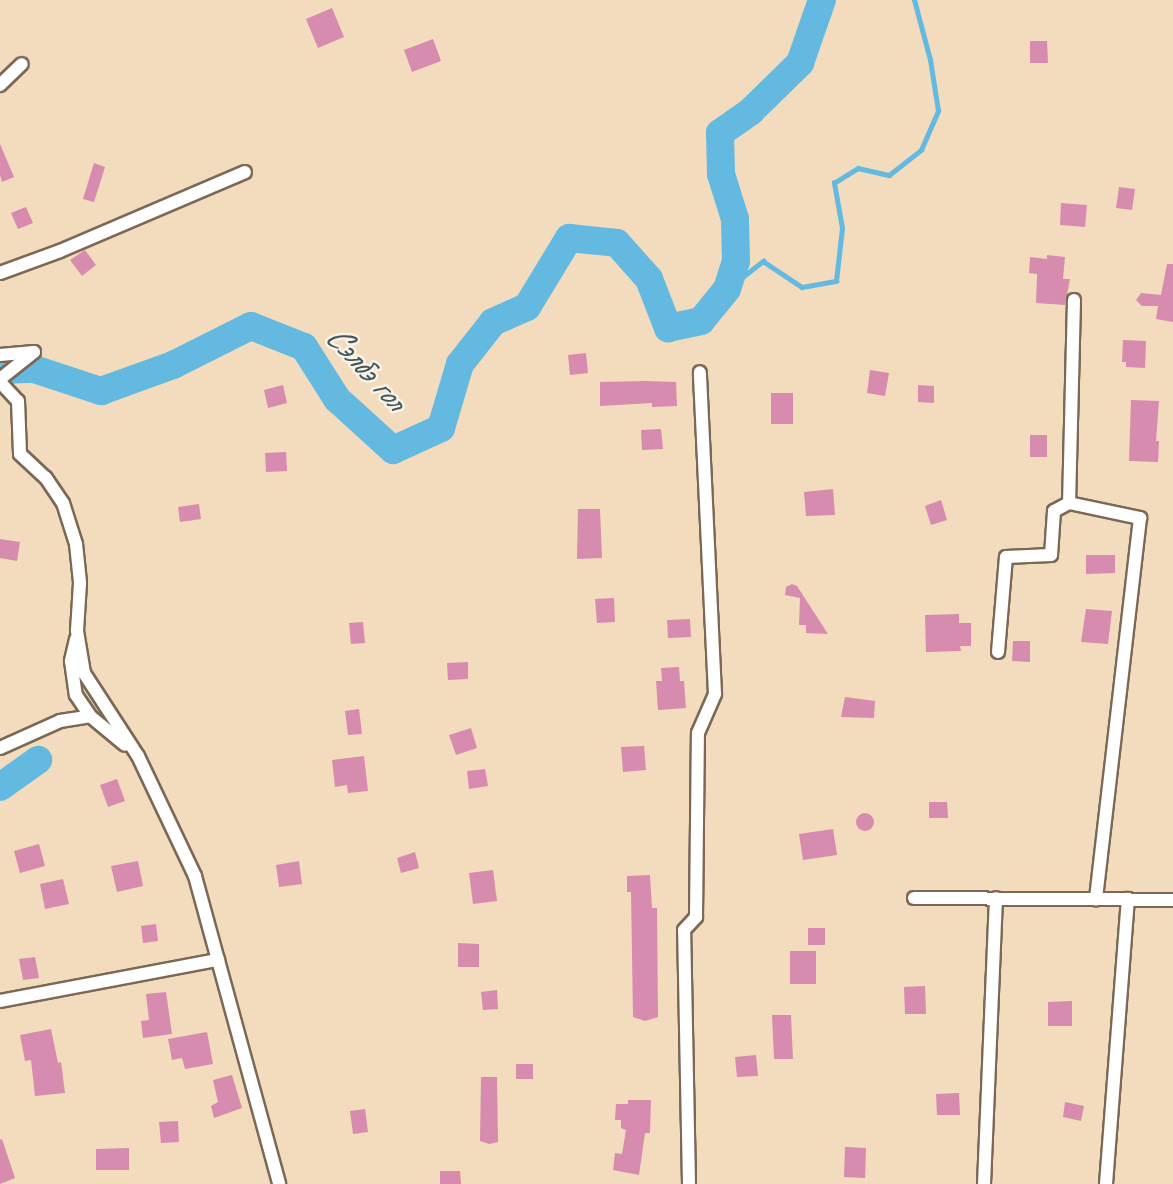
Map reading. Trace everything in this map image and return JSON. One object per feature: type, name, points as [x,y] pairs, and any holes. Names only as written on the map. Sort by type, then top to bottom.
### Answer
[{"type":"street","points":[[0,85],[22,64]]},
{"type":"street","points":[[0,273],[60,251],[245,172]]},
{"type":"street","points":[[1069,503],[1074,300]]},
{"type":"street","points":[[0,355],[34,352],[0,381],[18,401],[20,454],[46,478],[63,503],[76,544],[80,583],[77,631],[71,660],[73,682],[81,706],[138,757]]},
{"type":"street","points":[[689,1184],[684,930],[696,917],[698,733],[715,694],[700,372]]},
{"type":"street","points":[[998,652],[1006,557],[1051,555],[1054,511],[1069,503],[1140,518],[1096,899]]},
{"type":"street","points":[[77,631],[84,673],[138,757],[195,876],[279,1184]]},
{"type":"street","points":[[0,748],[60,722],[90,716]]},
{"type":"street","points":[[914,898],[1173,900]]},
{"type":"street","points":[[984,1184],[996,898]]},
{"type":"street","points":[[1106,1184],[1128,899]]},
{"type":"street","points":[[0,1000],[218,960]]},
{"type":"building","points":[[332,8],[344,37],[318,48],[306,19]]},
{"type":"building","points":[[433,39],[441,61],[412,72],[404,50]]},
{"type":"building","points":[[1030,41],[1047,41],[1048,63],[1030,63]]},
{"type":"building","points":[[0,144],[14,177],[2,182],[0,175]]},
{"type":"building","points":[[94,163],[105,167],[94,202],[83,199]]},
{"type":"building","points":[[1119,187],[1135,189],[1132,210],[1116,208]]},
{"type":"building","points":[[1061,203],[1087,205],[1085,227],[1060,225]]},
{"type":"building","points":[[26,207],[33,223],[18,229],[11,213]]},
{"type":"building","points":[[85,250],[96,265],[82,276],[70,260]]},
{"type":"building","points":[[1047,255],[1065,257],[1063,279],[1070,279],[1065,305],[1036,303],[1037,274],[1029,273],[1030,257],[1047,259]]},
{"type":"building","points":[[1167,264],[1173,264],[1173,322],[1156,319],[1158,306],[1142,306],[1136,300],[1141,293],[1161,295]]},
{"type":"building","points":[[1123,340],[1146,341],[1145,368],[1126,367],[1126,362],[1122,362]]},
{"type":"building","points":[[586,353],[588,373],[570,375],[568,355]]},
{"type":"building","points":[[870,370],[889,373],[885,396],[867,393]]},
{"type":"building","points":[[600,382],[676,382],[677,406],[652,407],[652,403],[600,406]]},
{"type":"building","points":[[283,385],[287,403],[268,408],[264,390]]},
{"type":"building","points":[[918,385],[934,386],[934,403],[918,402]]},
{"type":"building","points":[[771,393],[793,393],[793,424],[771,424]]},
{"type":"building","points":[[1131,400],[1159,401],[1156,441],[1159,441],[1158,462],[1129,461]]},
{"type":"building","points":[[661,429],[663,449],[642,450],[641,430]]},
{"type":"building","points":[[1030,435],[1047,435],[1047,457],[1030,457]]},
{"type":"building","points":[[286,452],[287,471],[266,472],[265,453]]},
{"type":"building","points":[[833,489],[835,515],[806,516],[804,492]]},
{"type":"building","points":[[941,500],[947,520],[931,525],[925,506]]},
{"type":"building","points":[[199,504],[201,519],[180,522],[178,507]]},
{"type":"building","points":[[578,509],[600,509],[602,558],[577,559]]},
{"type":"building","points":[[0,539],[20,542],[17,561],[0,558]]},
{"type":"building","points":[[1086,555],[1115,555],[1115,573],[1086,574]]},
{"type":"building","points":[[792,584],[797,586],[828,634],[806,633],[806,625],[799,625],[800,598],[785,595],[786,587]]},
{"type":"building","points":[[614,598],[615,622],[597,623],[595,599]]},
{"type":"building","points":[[1086,609],[1112,611],[1108,644],[1081,642]]},
{"type":"building","points":[[959,614],[959,623],[971,623],[971,646],[960,646],[961,651],[926,652],[925,615]]},
{"type":"building","points":[[690,619],[691,637],[668,638],[667,620]]},
{"type":"building","points":[[363,622],[365,643],[351,644],[349,623]]},
{"type":"building","points":[[1013,641],[1030,641],[1030,662],[1012,661]]},
{"type":"building","points":[[468,662],[468,679],[448,680],[447,663]]},
{"type":"building","points":[[679,667],[680,681],[684,681],[686,708],[658,710],[656,681],[662,681],[661,668]]},
{"type":"building","points":[[845,697],[875,701],[874,718],[841,717]]},
{"type":"building","points":[[359,709],[362,734],[348,735],[345,711]]},
{"type":"building","points":[[471,728],[477,748],[456,755],[449,735]]},
{"type":"building","points":[[644,746],[646,770],[623,772],[621,747]]},
{"type":"building","points":[[364,756],[368,791],[348,793],[347,785],[335,787],[332,760]]},
{"type":"building","points":[[485,769],[488,786],[469,789],[467,771]]},
{"type":"building","points":[[117,779],[125,801],[108,807],[100,785]]},
{"type":"building","points":[[929,802],[947,802],[948,818],[929,818]]},
{"type":"building","points":[[865,813],[871,816],[874,822],[871,828],[865,831],[859,828],[856,822],[859,816]]},
{"type":"building","points":[[833,829],[837,855],[803,860],[799,834]]},
{"type":"building","points":[[39,844],[45,866],[20,873],[14,851]]},
{"type":"building","points":[[415,852],[419,868],[401,873],[397,858]]},
{"type":"building","points":[[138,861],[143,886],[117,892],[111,866]]},
{"type":"building","points":[[299,861],[302,884],[279,887],[276,865]]},
{"type":"building","points":[[493,870],[497,901],[473,904],[469,873]]},
{"type":"building","points":[[650,875],[652,908],[657,908],[658,1017],[645,1021],[633,1017],[631,892],[627,892],[627,876]]},
{"type":"building","points":[[63,879],[69,904],[45,909],[40,884]]},
{"type":"building","points":[[156,924],[158,941],[143,943],[141,926]]},
{"type":"building","points":[[808,928],[825,928],[825,945],[808,945]]},
{"type":"building","points":[[458,943],[479,944],[479,967],[458,967]]},
{"type":"building","points":[[790,951],[816,951],[816,984],[790,984]]},
{"type":"building","points":[[35,957],[39,978],[23,980],[19,959]]},
{"type":"building","points":[[925,986],[926,1014],[905,1014],[904,987]]},
{"type":"building","points":[[497,990],[498,1009],[483,1010],[481,992]]},
{"type":"building","points":[[166,992],[172,1034],[143,1038],[141,1021],[149,1020],[146,994]]},
{"type":"building","points":[[1072,1001],[1072,1026],[1048,1026],[1048,1002]]},
{"type":"building","points":[[772,1015],[791,1015],[793,1059],[774,1059]]},
{"type":"building","points":[[51,1029],[58,1063],[61,1062],[65,1093],[35,1096],[31,1060],[25,1061],[20,1035]]},
{"type":"building","points":[[207,1032],[213,1064],[185,1069],[182,1058],[172,1060],[168,1039]]},
{"type":"building","points":[[756,1055],[758,1076],[737,1077],[735,1057]]},
{"type":"building","points":[[516,1064],[533,1064],[533,1079],[516,1079]]},
{"type":"building","points":[[232,1075],[242,1108],[214,1118],[211,1106],[218,1102],[213,1080]]},
{"type":"building","points":[[481,1077],[497,1077],[498,1142],[489,1144],[480,1141]]},
{"type":"building","points":[[959,1093],[960,1115],[937,1115],[936,1094]]},
{"type":"building","points":[[628,1100],[651,1100],[650,1133],[645,1133],[639,1175],[613,1170],[615,1153],[622,1154],[626,1130],[621,1128],[621,1120],[615,1120],[616,1104],[628,1104]]},
{"type":"building","points":[[1065,1102],[1084,1106],[1081,1121],[1063,1117]]},
{"type":"building","points":[[365,1109],[368,1132],[353,1134],[350,1111]]},
{"type":"building","points":[[178,1121],[179,1142],[161,1143],[159,1122]]},
{"type":"building","points":[[2,1139],[15,1178],[0,1184],[0,1140]]},
{"type":"building","points":[[845,1147],[866,1148],[865,1178],[844,1177]]},
{"type":"building","points":[[129,1148],[129,1170],[96,1170],[96,1149]]},
{"type":"building","points":[[440,1171],[460,1171],[461,1184],[440,1184]]},
{"type":"waterway","name":"Сэлбэ гол","points":[[0,370],[34,369],[101,391],[173,365],[251,326],[304,347],[337,399],[393,450],[441,428],[460,364],[493,322],[527,307],[569,238],[617,243],[649,279],[668,328],[701,321],[727,289],[736,261],[735,219],[721,174],[720,133],[751,111],[800,63],[822,0]]},
{"type":"waterway","points":[[727,289],[763,261],[802,287],[836,281],[842,228],[834,183],[858,168],[889,175],[921,150],[938,111],[930,60],[914,0]]},
{"type":"waterway","points":[[0,787],[38,760]]}]
